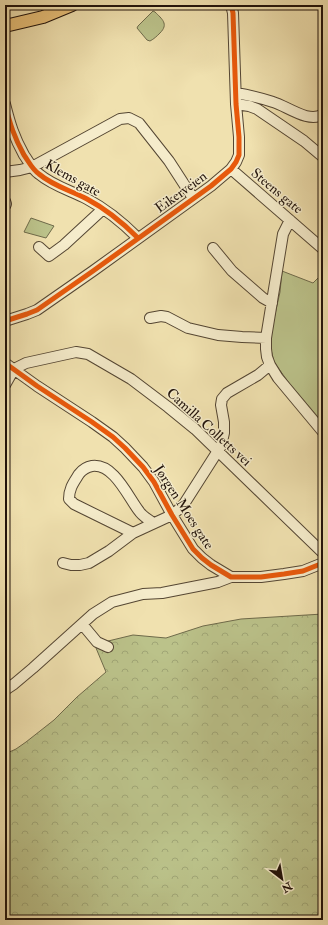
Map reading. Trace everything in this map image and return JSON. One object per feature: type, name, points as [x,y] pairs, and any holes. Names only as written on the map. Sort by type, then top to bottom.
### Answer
[{"type":"main road","points":[[5,26],[43,16],[72,5]]},
{"type":"street","name":"Eikerveien","points":[[5,321],[37,310],[211,186],[231,169],[239,155],[239,137],[236,104],[233,13],[231,5]]},
{"type":"street","points":[[236,93],[274,102],[300,114],[318,117],[323,114]]},
{"type":"street","name":"Klems gate","points":[[5,104],[7,124],[32,167],[39,175],[51,183],[88,200],[103,209],[138,238]]},
{"type":"street","points":[[236,104],[257,109],[304,141],[323,157]]},
{"type":"street","points":[[5,172],[32,167],[120,119],[129,118],[139,123],[169,161],[193,198]]},
{"type":"street","name":"Steens gate","points":[[231,169],[323,249]]},
{"type":"street","points":[[5,201],[5,206]]},
{"type":"street","name":"Klems gate","points":[[39,247],[49,256],[64,245],[103,209]]},
{"type":"street","points":[[290,220],[283,234],[266,338],[267,357],[270,365],[283,384],[323,432]]},
{"type":"street","points":[[213,248],[232,271],[263,298],[272,303]]},
{"type":"street","points":[[150,318],[161,316],[167,317],[188,328],[218,335],[266,338]]},
{"type":"street","name":"Camilla Colletts vei","points":[[14,369],[26,363],[76,352],[88,354],[131,379],[195,429],[323,553]]},
{"type":"street","name":"Jørgen Moes gate","points":[[5,363],[92,422],[113,437],[125,448],[144,467],[193,549],[202,558],[231,577]]},
{"type":"street","points":[[64,563],[80,566],[89,563],[109,551],[133,533],[172,515],[178,510],[184,504],[221,446],[224,433],[221,405],[222,399],[227,393],[258,375],[270,365]]},
{"type":"street","points":[[5,385],[14,369]]},
{"type":"street","points":[[133,533],[74,504],[69,499],[71,486],[82,470],[87,466],[96,465],[106,469],[117,479],[140,513],[153,523]]},
{"type":"street","points":[[5,690],[33,668],[93,614],[112,602],[143,594],[162,593],[218,582],[231,577],[261,577],[303,571],[323,563]]},
{"type":"street","points":[[82,624],[97,642],[108,647]]},
{"type":"green space","points":[[153,11],[162,19],[164,22],[164,27],[160,33],[150,41],[147,40],[137,28]]},
{"type":"green space","points":[[31,218],[54,226],[46,238],[24,232]]},
{"type":"green space","points":[[282,271],[313,283],[323,273],[323,423],[289,383],[274,362],[269,341],[280,292]]},
{"type":"green space","points":[[323,614],[323,920],[5,920],[5,754],[16,749],[54,720],[77,697],[106,672],[96,648],[104,642],[133,635],[166,638],[203,626],[241,619]]},
{"type":"cycle path","points":[[5,321],[37,310],[211,186],[231,169],[239,155],[233,13],[231,5]]},
{"type":"cycle path","points":[[5,104],[18,142],[24,155],[34,170],[50,182],[101,207],[138,238]]},
{"type":"cycle path","points":[[5,363],[92,422],[113,437],[125,448],[143,467],[154,482],[193,549],[211,565],[231,577],[261,577],[303,571],[323,563]]}]
